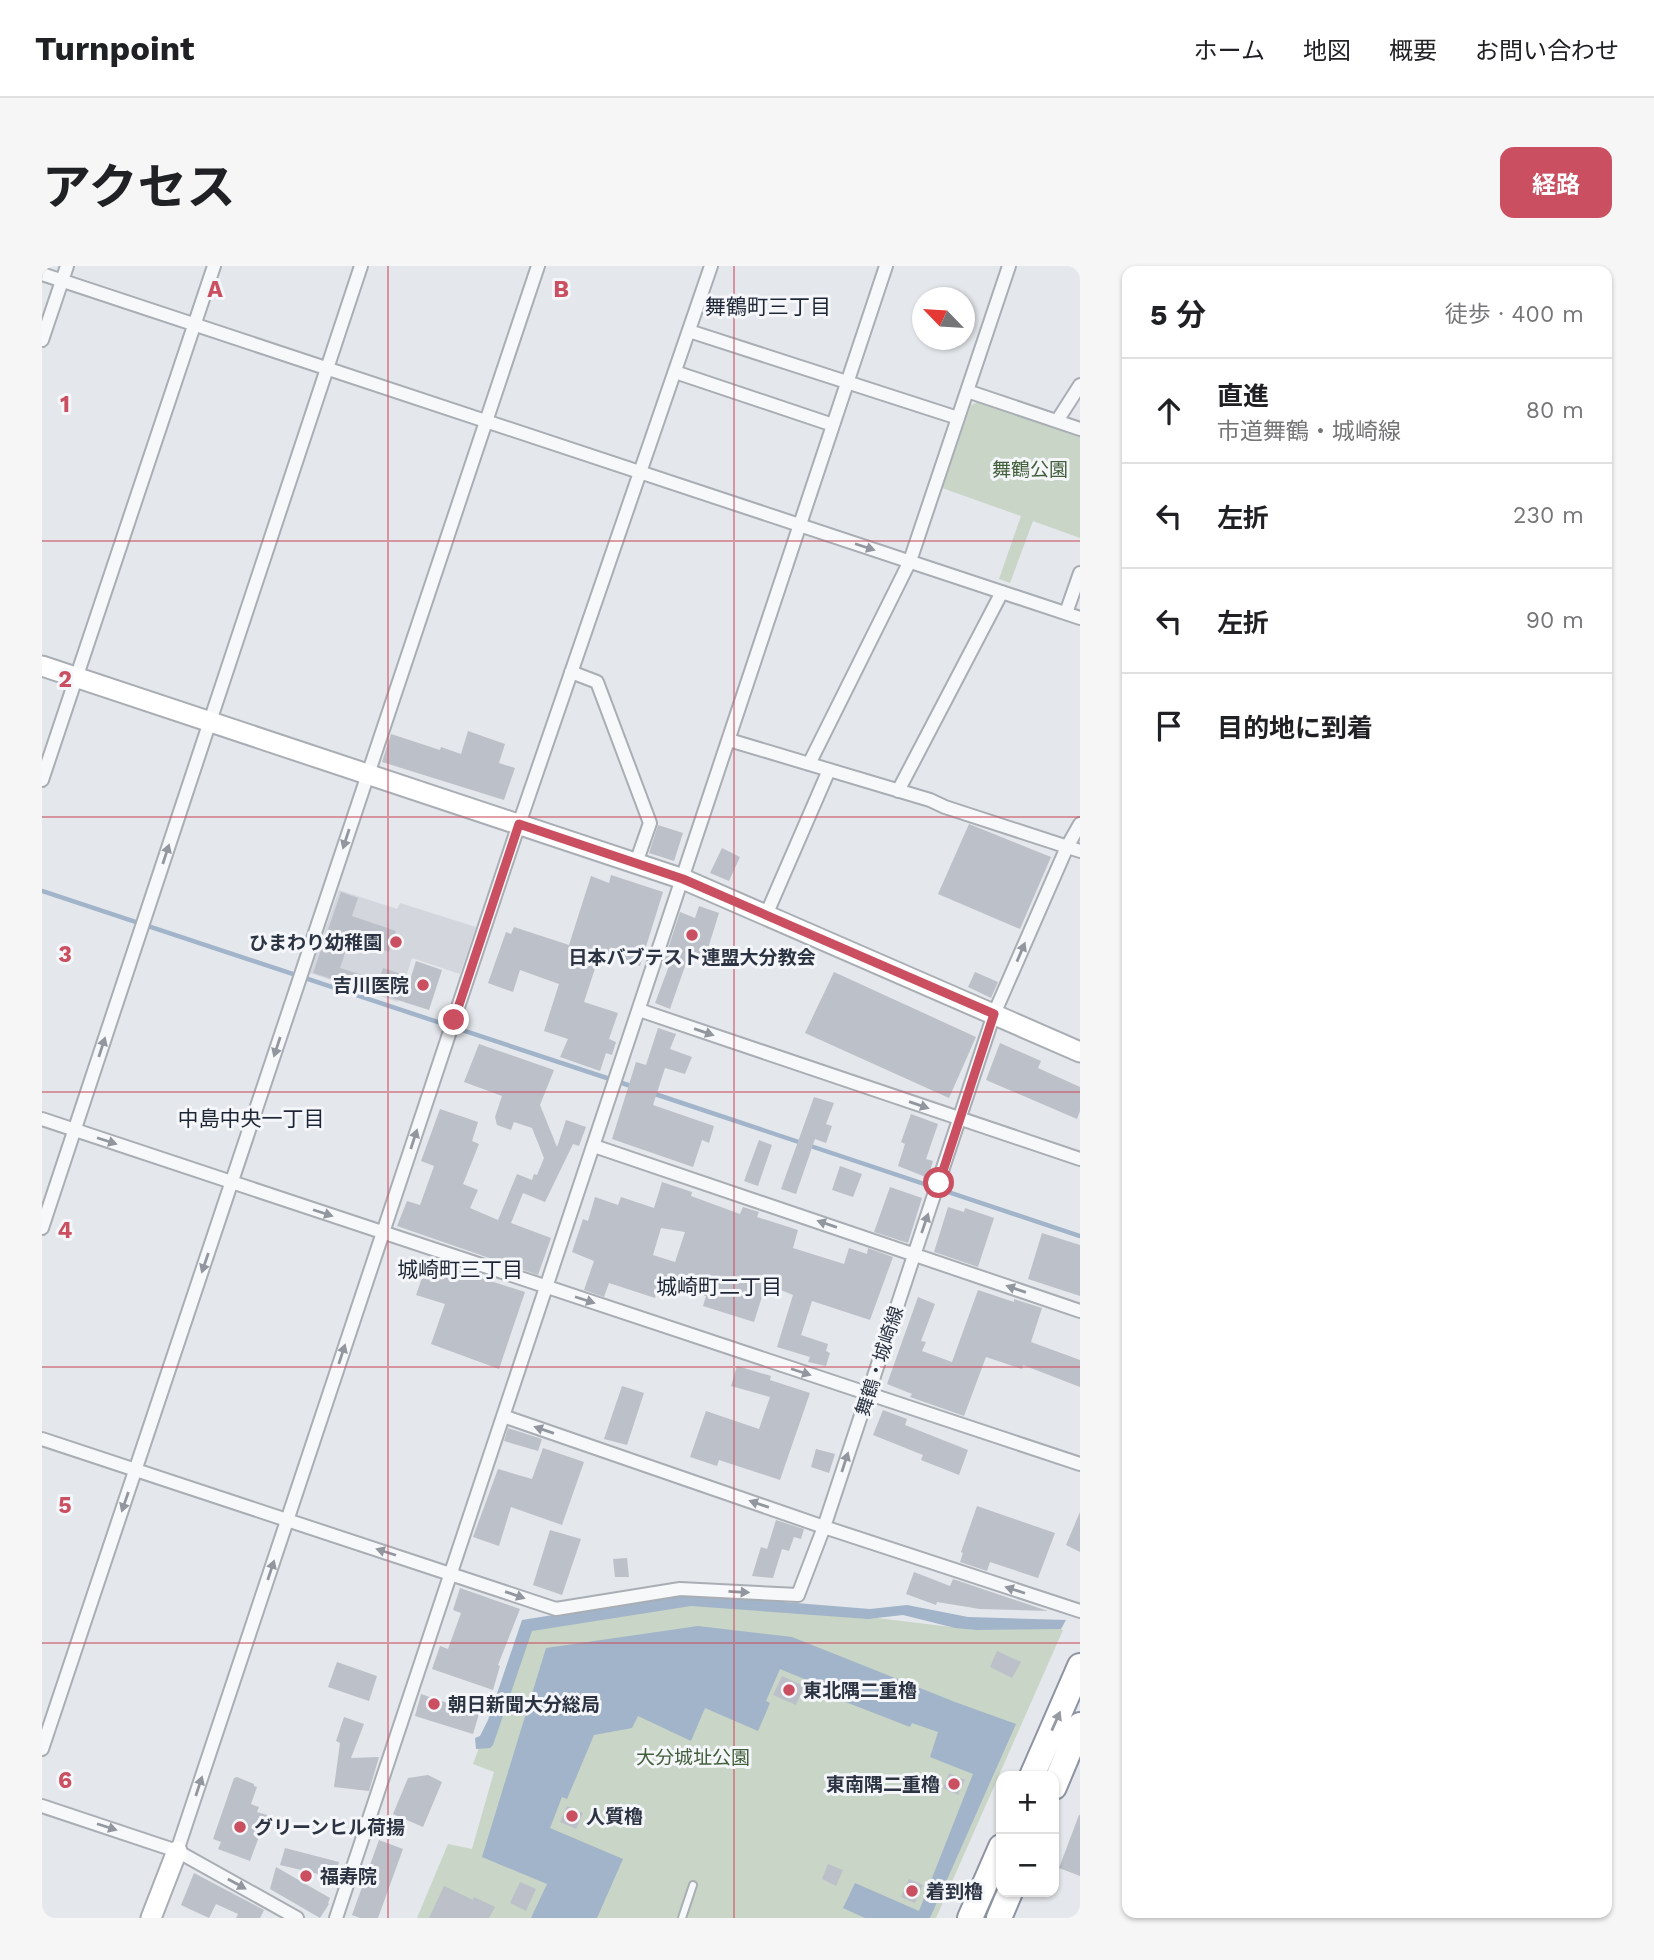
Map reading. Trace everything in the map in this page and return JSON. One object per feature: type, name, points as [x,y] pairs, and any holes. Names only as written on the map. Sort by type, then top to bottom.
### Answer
[{"type":"highway","points":[[1034,1771],[1080,1666]]},
{"type":"highway","points":[[1059,1775],[1080,1725]]},
{"type":"highway","points":[[973,1912],[996,1859]]},
{"type":"highway","points":[[1002,1917],[1008,1897]]},
{"type":"street","points":[[42,340],[67,266]]},
{"type":"street","points":[[42,780],[214,266]]},
{"type":"street","points":[[42,1228],[361,266]]},
{"type":"street","points":[[42,1749],[538,266]]},
{"type":"street","points":[[151,1918],[177,1851],[519,824],[711,266]]},
{"type":"street","points":[[336,1918],[886,266]]},
{"type":"street","points":[[809,764],[910,561],[1009,266]]},
{"type":"street","points":[[42,274],[1080,618]]},
{"type":"street","points":[[688,331],[958,418]]},
{"type":"street","points":[[675,372],[833,425]]},
{"type":"street","points":[[1057,421],[1080,385]]},
{"type":"street","points":[[967,391],[1080,429]]},
{"type":"street","points":[[1066,613],[1080,573]]},
{"type":"street","points":[[898,791],[1002,592]]},
{"type":"street","points":[[42,666],[683,879],[1080,1052]]},
{"type":"street","points":[[571,672],[597,682],[650,823],[635,863]]},
{"type":"street","points":[[729,740],[898,791],[1080,851]]},
{"type":"street","points":[[766,915],[829,770]]},
{"type":"street","points":[[994,1014],[1067,847],[1080,824]]},
{"type":"street","points":[[639,1010],[1080,1159]]},
{"type":"street","name":"舞鶴・城崎線","points":[[451,1574],[556,1609],[680,1589],[798,1595],[824,1527],[994,1014]]},
{"type":"street","points":[[42,1119],[1080,1464]]},
{"type":"street","points":[[594,1146],[1080,1311]]},
{"type":"street","points":[[503,1416],[824,1527],[1080,1611]]},
{"type":"street","points":[[42,1439],[451,1574]]},
{"type":"street","points":[[42,1806],[177,1851],[297,1918]]},
{"type":"street","points":[[973,1912],[1002,1917]]},
{"type":"lane","points":[[682,1918],[693,1885]]},
{"type":"shaded area","name":"ひまわり幼稚園","points":[[339,890],[397,909],[400,903],[476,927],[460,974],[412,958],[398,1002],[310,973]]},
{"type":"green space","name":"舞鶴公園","points":[[978,402],[1080,437],[1080,538],[1033,521],[1010,583],[999,579],[1021,516],[942,488],[971,405]]},
{"type":"green space","name":"大分城址公園","points":[[688,1595],[976,1630],[1063,1630],[1001,1771],[996,1771],[996,1782],[936,1918],[417,1918],[448,1844],[472,1849],[494,1772],[473,1764],[525,1624]]},
{"type":"water","points":[[684,1594],[870,1609],[907,1605],[968,1617],[1066,1620],[1061,1629],[976,1630],[955,1628],[903,1615],[868,1619],[691,1606],[532,1631],[493,1745],[490,1748],[476,1749],[475,1738],[480,1736],[488,1720],[522,1620]]},
{"type":"water","points":[[698,1626],[792,1637],[1016,1724],[930,1918],[865,1918],[843,1908],[855,1883],[919,1911],[973,1774],[930,1757],[938,1732],[912,1723],[910,1727],[807,1687],[809,1681],[780,1669],[766,1701],[770,1703],[758,1731],[705,1708],[691,1741],[638,1716],[632,1728],[594,1735],[567,1799],[562,1797],[550,1828],[623,1859],[597,1918],[531,1918],[547,1884],[482,1857],[546,1648]]},
{"type":"building","points":[[468,731],[505,744],[499,763],[515,768],[504,800],[382,762],[391,734],[461,754]]},
{"type":"building","points":[[969,824],[1051,857],[1020,929],[938,894]]},
{"type":"building","points":[[658,825],[683,833],[674,861],[649,853]]},
{"type":"building","points":[[722,848],[740,857],[729,881],[710,873]]},
{"type":"building","points":[[611,875],[663,892],[640,966],[600,953],[584,1002],[618,1013],[609,1039],[616,1042],[612,1055],[606,1053],[600,1071],[560,1057],[568,1039],[544,1031],[559,984],[520,970],[513,992],[488,983],[506,932],[511,934],[514,927],[569,945],[591,876],[609,883]]},
{"type":"building","points":[[341,892],[358,898],[352,916],[396,931],[389,952],[350,938],[340,968],[379,980],[383,968],[411,977],[416,961],[442,970],[429,1010],[313,973]]},
{"type":"building","name":"日本バブテスト連盟大分教会","points":[[699,906],[719,913],[705,958],[690,952],[670,1009],[655,1003],[669,966],[663,964],[680,912],[695,918]]},
{"type":"building","points":[[834,972],[976,1037],[949,1098],[805,1033]]},
{"type":"building","points":[[975,972],[998,982],[991,998],[968,987]]},
{"type":"building","points":[[658,1028],[676,1034],[670,1049],[692,1057],[685,1074],[665,1068],[653,1105],[714,1126],[709,1143],[702,1140],[693,1167],[612,1139],[636,1062],[646,1065]]},
{"type":"building","points":[[1000,1043],[1041,1061],[1038,1068],[1080,1087],[1080,1111],[1077,1119],[986,1080]]},
{"type":"building","points":[[479,1044],[554,1070],[540,1105],[557,1147],[566,1120],[586,1127],[579,1146],[573,1144],[545,1202],[523,1193],[511,1223],[551,1238],[538,1275],[397,1226],[407,1201],[420,1205],[434,1166],[421,1161],[440,1109],[478,1122],[472,1141],[479,1144],[463,1184],[478,1190],[470,1208],[498,1220],[517,1174],[532,1180],[534,1174],[537,1175],[544,1158],[532,1128],[514,1122],[511,1130],[497,1125],[495,1117],[502,1096],[464,1082]]},
{"type":"building","points":[[814,1097],[834,1103],[826,1124],[832,1126],[826,1143],[815,1139],[796,1194],[781,1189]]},
{"type":"building","points":[[911,1114],[938,1124],[926,1159],[933,1161],[928,1178],[898,1166],[905,1144],[901,1142]]},
{"type":"building","points":[[759,1140],[772,1145],[758,1186],[744,1181]]},
{"type":"building","points":[[840,1166],[862,1174],[853,1197],[832,1190]]},
{"type":"building","points":[[662,1182],[692,1192],[691,1196],[740,1214],[743,1207],[759,1212],[757,1217],[798,1230],[793,1248],[844,1264],[849,1248],[867,1254],[868,1248],[893,1257],[870,1320],[812,1301],[801,1335],[828,1344],[826,1351],[830,1353],[826,1366],[808,1362],[810,1357],[777,1347],[793,1295],[766,1284],[754,1322],[703,1306],[706,1296],[661,1281],[655,1298],[609,1283],[604,1297],[584,1290],[594,1261],[572,1252],[583,1219],[588,1221],[595,1197],[618,1205],[621,1197],[654,1208]],"holes":[[[661,1228],[685,1232],[675,1262],[653,1255]]]},
{"type":"building","points":[[890,1187],[922,1198],[908,1243],[874,1232]]},
{"type":"building","points":[[948,1207],[964,1212],[965,1208],[994,1218],[978,1267],[934,1252]]},
{"type":"building","points":[[1042,1233],[1080,1245],[1080,1296],[1028,1279]]},
{"type":"building","points":[[428,1261],[525,1292],[499,1369],[431,1344],[445,1304],[416,1295]]},
{"type":"building","points":[[978,1290],[1042,1308],[1031,1342],[1080,1360],[1080,1387],[1023,1365],[1022,1369],[986,1357],[964,1416],[910,1397],[912,1394],[887,1384],[918,1297],[935,1304],[921,1341],[926,1342],[922,1351],[952,1362]]},
{"type":"building","points":[[737,1366],[771,1376],[770,1380],[810,1393],[780,1480],[719,1460],[717,1466],[690,1457],[706,1411],[759,1429],[770,1397],[731,1386]]},
{"type":"building","points":[[622,1386],[644,1393],[627,1445],[604,1439]]},
{"type":"building","points":[[883,1410],[907,1419],[905,1425],[968,1450],[959,1475],[921,1460],[923,1455],[873,1435]]},
{"type":"building","points":[[508,1428],[542,1439],[538,1451],[504,1441]]},
{"type":"building","points":[[543,1448],[584,1462],[562,1525],[511,1507],[499,1546],[473,1537],[498,1469],[532,1479]]},
{"type":"building","points":[[816,1449],[835,1454],[829,1473],[811,1467]]},
{"type":"building","points":[[977,1506],[1055,1533],[1038,1578],[990,1562],[987,1571],[960,1562]]},
{"type":"building","points":[[1080,1512],[1080,1552],[1066,1545]]},
{"type":"building","points":[[776,1520],[804,1529],[801,1539],[794,1537],[789,1551],[782,1549],[773,1578],[752,1576],[761,1547],[767,1549]]},
{"type":"building","points":[[550,1530],[581,1539],[562,1595],[533,1585]]},
{"type":"building","points":[[627,1558],[629,1577],[615,1577],[613,1559]]},
{"type":"building","points":[[914,1572],[950,1586],[953,1579],[1048,1611],[980,1609],[937,1602],[936,1605],[906,1594]]},
{"type":"building","points":[[460,1588],[520,1609],[498,1665],[500,1666],[493,1690],[432,1669],[440,1646],[448,1649],[461,1613],[453,1610]]},
{"type":"building","points":[[997,1651],[1021,1662],[1012,1678],[990,1667]]},
{"type":"building","points":[[337,1662],[377,1676],[369,1701],[328,1687]]},
{"type":"building","name":"東北隅二重櫓","points":[[782,1676],[804,1686],[796,1705],[773,1695]]},
{"type":"building","name":"朝日新聞大分総局","points":[[421,1694],[479,1714],[473,1734],[415,1716]]},
{"type":"building","points":[[344,1717],[364,1724],[351,1758],[379,1757],[369,1791],[334,1787],[340,1743],[336,1741]]},
{"type":"building","name":"東南隅二重櫓","points":[[949,1773],[965,1780],[958,1795],[943,1788]]},
{"type":"building","points":[[428,1775],[442,1782],[423,1827],[393,1814],[408,1778]]},
{"type":"building","name":"グリーンヒル荷揚","points":[[234,1778],[257,1787],[251,1804],[259,1807],[257,1812],[267,1815],[250,1861],[218,1849],[221,1842],[213,1839]]},
{"type":"building","name":"人質櫓","points":[[567,1806],[583,1813],[576,1829],[560,1822]]},
{"type":"building","points":[[1079,1815],[1080,1815],[1080,1876],[1059,1868]]},
{"type":"building","points":[[379,1840],[403,1849],[378,1918],[360,1918],[352,1915]]},
{"type":"building","points":[[285,1848],[339,1862],[335,1878],[280,1865]]},
{"type":"building","points":[[828,1864],[843,1870],[836,1886],[822,1879]]},
{"type":"building","points":[[276,1867],[330,1898],[320,1918],[270,1889]]},
{"type":"building","points":[[194,1873],[264,1910],[260,1918],[236,1918],[238,1914],[216,1904],[209,1918],[181,1905]]},
{"type":"building","name":"着到櫓","points":[[909,1879],[923,1885],[915,1903],[901,1897]]},
{"type":"building","points":[[520,1882],[536,1889],[526,1911],[510,1903]]},
{"type":"building","points":[[444,1886],[495,1907],[489,1918],[429,1918]]},
{"type":"waterway","points":[[42,891],[634,1087]]},
{"type":"waterway","points":[[652,1093],[1080,1236]]},
{"type":"place","name":"日本バブテスト連盟大分教会","points":[[692,935]]},
{"type":"place","name":"ひまわり幼稚園","points":[[396,942]]},
{"type":"place","name":"吉川医院","points":[[423,985]]},
{"type":"place","name":"東北隅二重櫓","points":[[789,1690]]},
{"type":"place","name":"朝日新聞大分総局","points":[[434,1704]]},
{"type":"place","name":"東南隅二重櫓","points":[[954,1784]]},
{"type":"place","name":"人質櫓","points":[[572,1816]]},
{"type":"place","name":"グリーンヒル荷揚","points":[[240,1827]]},
{"type":"place","name":"福寿院","points":[[306,1876]]},
{"type":"place","name":"着到櫓","points":[[912,1891]]},
{"type":"district","name":"舞鶴町三丁目","points":[[768,307]]},
{"type":"district","name":"中島中央一丁目","points":[[251,1119]]},
{"type":"district","name":"城崎町三丁目","points":[[460,1270]]},
{"type":"district","name":"城崎町二丁目","points":[[719,1287]]},
{"type":"route","points":[[454,1020],[519,824],[683,879],[994,1014],[939,1183]]}]
